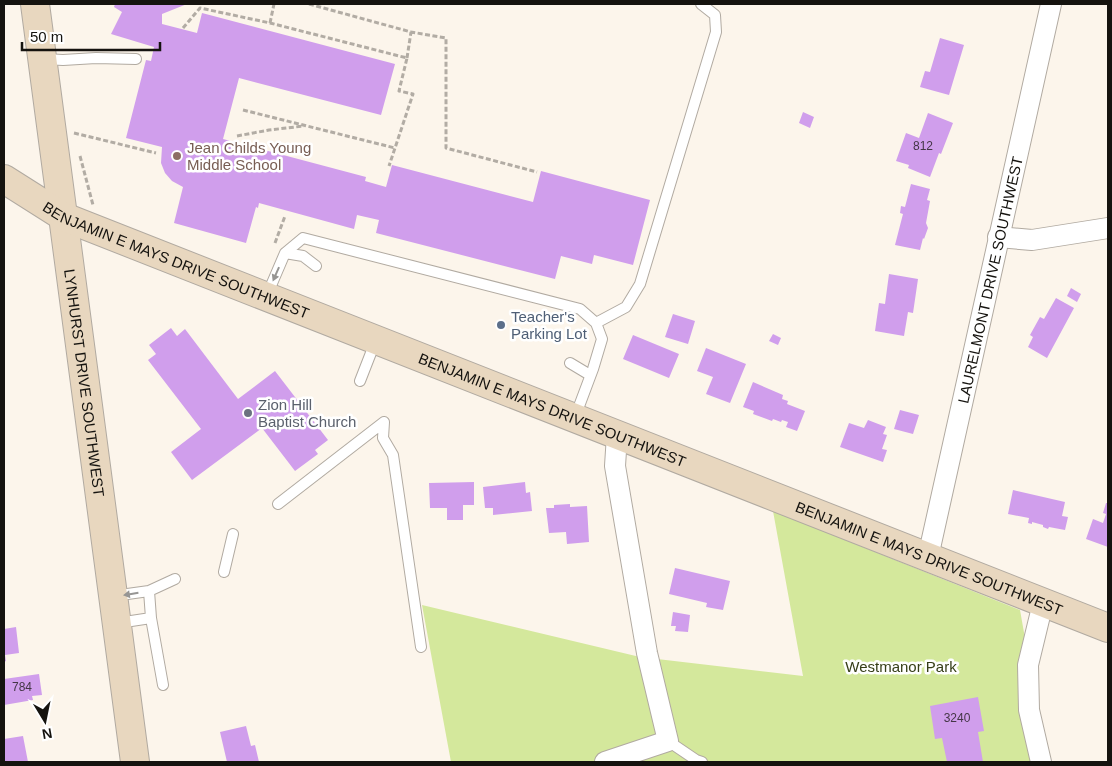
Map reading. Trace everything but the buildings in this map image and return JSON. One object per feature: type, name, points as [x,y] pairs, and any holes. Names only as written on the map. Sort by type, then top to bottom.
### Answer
[{"type":"street","name":"LYNHURST DRIVE SOUTHWEST","points":[[36,4],[135,762]]},
{"type":"street","name":"LAURELMONT DRIVE SOUTHWEST","points":[[928,558],[1051,4]]},
{"type":"street","name":"BENJAMIN E MAYS DRIVE SOUTHWEST","points":[[4,178],[64,217],[1108,628]]},
{"type":"street","points":[[998,237],[1032,240],[1108,228]]},
{"type":"street","points":[[605,762],[668,741],[645,644],[615,466],[617,434]]},
{"type":"street","points":[[1041,762],[1029,710],[1028,665],[1043,603]]},
{"type":"lane","points":[[596,323],[626,307],[640,284],[716,32],[715,15],[701,4]]},
{"type":"lane","points":[[43,59],[136,59]]},
{"type":"lane","points":[[266,296],[285,253],[303,238],[580,309],[596,323],[602,339],[575,418]]},
{"type":"lane","points":[[285,253],[303,256],[316,266]]},
{"type":"lane","points":[[360,381],[376,339]]},
{"type":"lane","points":[[570,363],[590,375]]},
{"type":"lane","points":[[278,504],[384,422],[383,438],[393,455],[421,647]]},
{"type":"lane","points":[[224,572],[233,534]]},
{"type":"lane","points":[[113,596],[150,591],[175,579]]},
{"type":"lane","points":[[150,591],[151,618],[163,685]]},
{"type":"lane","points":[[116,623],[151,618]]},
{"type":"lane","points":[[668,741],[702,762]]},
{"type":"path","points":[[183,28],[202,4]]},
{"type":"path","points":[[270,23],[274,4]]},
{"type":"path","points":[[309,4],[411,32],[446,38],[446,148],[537,172]]},
{"type":"path","points":[[200,8],[270,23],[407,58]]},
{"type":"path","points":[[389,166],[412,94],[399,91],[411,32]]},
{"type":"path","points":[[243,110],[395,148]]},
{"type":"path","points":[[73,124],[76,143]]},
{"type":"path","points":[[237,136],[307,125]]},
{"type":"path","points":[[74,134],[156,153]]},
{"type":"path","points":[[79,152],[93,207]]},
{"type":"green space","name":"Westmanor Park","points":[[773,511],[1020,610],[1047,762],[451,762],[422,605],[640,657],[803,676]]},
{"type":"place","name":"Jean Childs Young Middle School","points":[[177,156]]},
{"type":"place","name":"Teacher's Parking Lot","points":[[501,325]]},
{"type":"place","name":"Zion Hill Baptist Church","points":[[248,413]]}]
